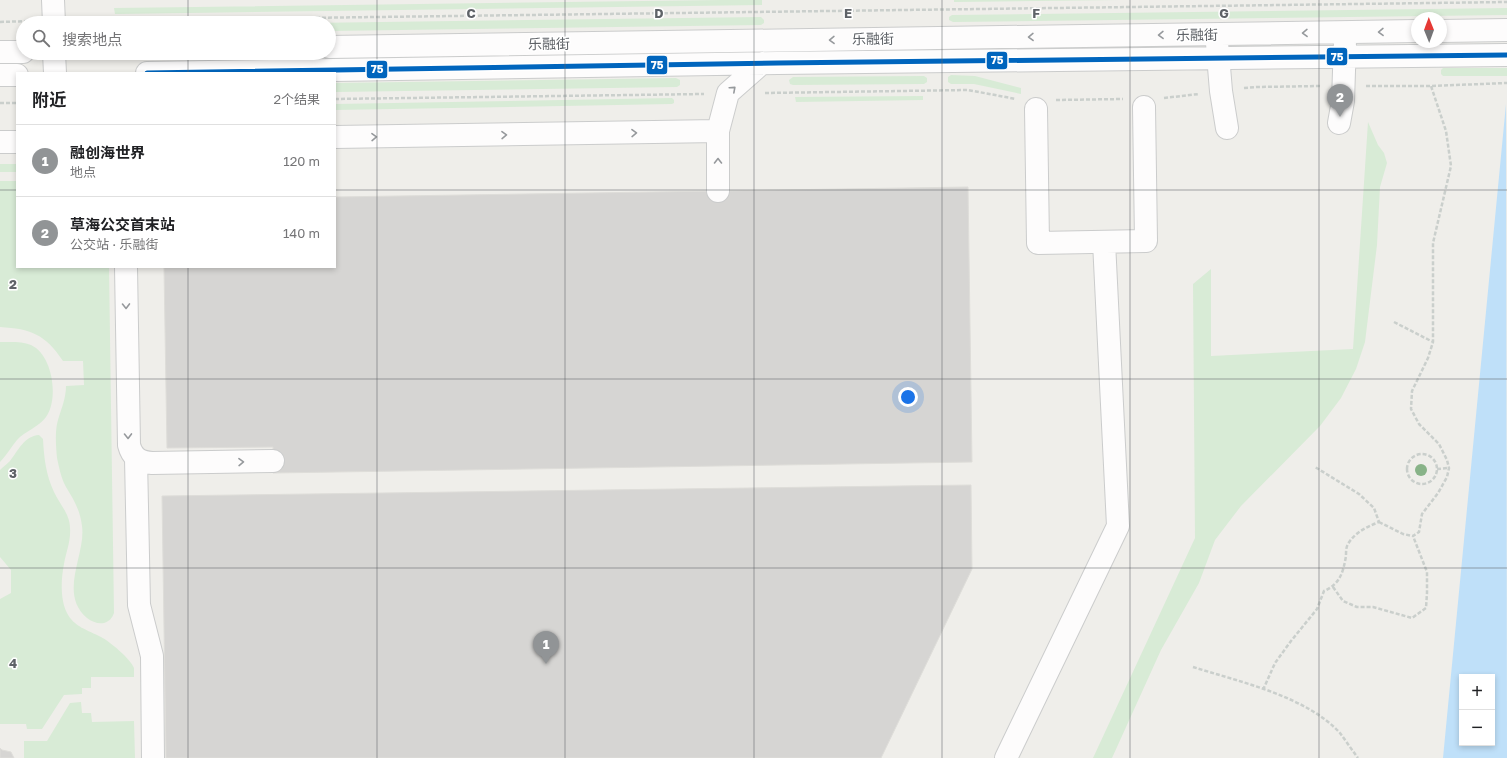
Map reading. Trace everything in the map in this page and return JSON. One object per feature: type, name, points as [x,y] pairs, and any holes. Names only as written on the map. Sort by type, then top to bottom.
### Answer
[{"type":"street","points":[[1447,31],[1507,30]]},
{"type":"street","name":"乐融街","points":[[336,47],[1411,31]]},
{"type":"street","points":[[1339,123],[1343,101],[1345,56],[1344,32]]},
{"type":"street","points":[[1217,34],[1217,58],[1220,91],[1227,128]]},
{"type":"street","points":[[0,52],[16,52]]},
{"type":"street","name":"乐融街","points":[[208,72],[762,63],[1507,55]]},
{"type":"street","points":[[54,60],[55,72]]},
{"type":"street","points":[[718,191],[718,131],[728,93],[762,63]]},
{"type":"street","points":[[0,75],[16,75]]},
{"type":"street","points":[[1037,103],[1038,243],[1104,242],[1146,241],[1145,101]]},
{"type":"street","points":[[336,137],[718,131]]},
{"type":"street","points":[[0,142],[16,142]]},
{"type":"street","points":[[1006,758],[1118,526],[1104,242]]},
{"type":"street","points":[[126,268],[129,445],[131,452],[136,458],[143,462],[152,463],[273,461]]},
{"type":"street","points":[[136,458],[139,605],[152,656],[153,758]]},
{"type":"path","points":[[54,15],[1507,2]]},
{"type":"path","points":[[0,22],[16,20]]},
{"type":"path","points":[[1360,86],[1431,86],[1507,83]]},
{"type":"path","points":[[764,93],[968,90],[1037,103],[1145,101],[1256,87],[1322,86]]},
{"type":"path","points":[[1314,467],[1359,494],[1374,508],[1379,522],[1403,534],[1413,536],[1419,532],[1422,514],[1438,493],[1447,477],[1449,468],[1447,460],[1439,444],[1419,424],[1412,409],[1412,391],[1428,358],[1432,342],[1433,243],[1451,166],[1446,131],[1431,86]]},
{"type":"path","points":[[336,98],[728,93]]},
{"type":"path","points":[[0,103],[16,103]]},
{"type":"path","points":[[1394,322],[1432,342]]},
{"type":"path","points":[[1418,454],[1425,454],[1431,457],[1435,462],[1437,469],[1436,475],[1431,480],[1426,484],[1419,484],[1412,481],[1408,476],[1406,469],[1408,462],[1412,457],[1418,454]]},
{"type":"path","points":[[1437,469],[1449,468]]},
{"type":"path","points":[[1263,690],[1275,663],[1317,609],[1324,591],[1333,587],[1341,576],[1348,545],[1356,534],[1368,526],[1379,522]]},
{"type":"path","points":[[1333,587],[1343,601],[1357,607],[1373,606],[1412,618],[1426,608],[1428,593],[1427,572],[1413,536]]},
{"type":"path","points":[[1193,667],[1292,700],[1309,709],[1340,733],[1358,758]]},
{"type":"green space","points":[[762,0],[762,5],[115,14],[114,8]]},
{"type":"green space","points":[[954,0],[1120,0],[954,2]]},
{"type":"green space","points":[[1507,8],[1507,15],[1447,16],[1447,12],[1411,12],[1411,16],[953,22],[949,20],[949,17],[952,15]]},
{"type":"green space","points":[[761,17],[764,20],[764,23],[761,25],[336,31],[336,23]]},
{"type":"green space","points":[[1443,68],[1507,68],[1507,76],[1443,76],[1441,74],[1441,70]]},
{"type":"green space","points":[[951,75],[975,76],[1021,88],[1021,94],[974,84],[951,84],[948,82],[948,77]]},
{"type":"green space","points":[[924,76],[927,78],[927,82],[924,84],[793,85],[790,84],[789,80],[793,77]]},
{"type":"green space","points":[[676,78],[680,80],[680,85],[677,87],[336,92],[336,83]]},
{"type":"green space","points":[[923,96],[923,100],[796,102],[795,97]]},
{"type":"green space","points":[[672,98],[674,100],[674,103],[672,104],[336,110],[336,104]]},
{"type":"green space","points":[[1368,122],[1378,145],[1384,153],[1387,163],[1380,187],[1377,245],[1365,342],[1356,369],[1341,398],[1320,426],[1241,506],[1215,540],[1199,583],[1161,650],[1112,758],[1093,758],[1195,538],[1193,284],[1211,269],[1211,356],[1353,349]]},
{"type":"green space","points":[[0,164],[16,164],[16,172],[0,172]]},
{"type":"green space","points":[[0,181],[16,181],[16,268],[109,268],[114,613],[108,621],[104,623],[91,621],[87,618],[79,608],[75,597],[75,574],[82,537],[82,526],[76,505],[63,480],[57,458],[56,428],[64,401],[66,386],[84,385],[83,361],[63,361],[50,345],[36,335],[20,329],[0,327]]},
{"type":"green space","points":[[0,342],[24,343],[31,345],[38,350],[49,367],[53,389],[50,409],[46,417],[40,424],[17,440],[0,462]]},
{"type":"green space","points":[[39,435],[43,439],[49,479],[70,523],[70,537],[62,576],[62,595],[67,613],[77,625],[105,639],[124,655],[134,668],[134,677],[91,677],[91,688],[82,688],[82,694],[64,695],[42,729],[27,729],[26,724],[0,724],[0,599],[11,593],[11,570],[0,557],[0,470],[10,461],[25,441]]},
{"type":"green space","points":[[81,702],[82,713],[91,713],[92,722],[134,721],[135,758],[24,758],[24,741],[47,741],[70,703]]},
{"type":"water","points":[[1506,104],[1507,758],[1443,758]]},
{"type":"building","points":[[968,187],[972,462],[273,473],[273,447],[167,448],[164,268],[336,268],[336,197]]},
{"type":"building","points":[[971,485],[972,569],[881,758],[166,758],[162,496]]},
{"type":"building","points":[[0,748],[11,752],[14,758],[0,758]]},
{"type":"transit line","name":"75","points":[[210,72],[778,63],[1507,55]]},
{"type":"place","name":"草海公交首末站","points":[[1340,117]]},
{"type":"place","name":"融创海世界","points":[[546,664]]}]
